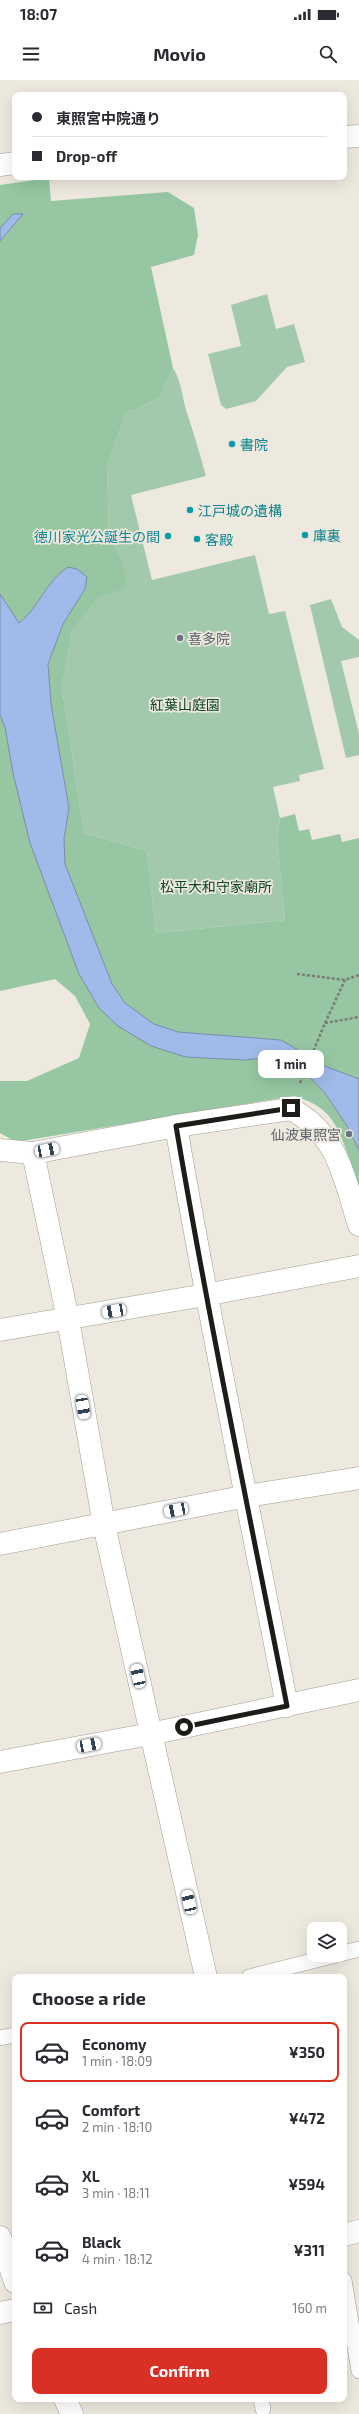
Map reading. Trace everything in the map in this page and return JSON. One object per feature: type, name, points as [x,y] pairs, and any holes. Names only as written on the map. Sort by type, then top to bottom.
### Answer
[{"type":"street","points":[[347,137],[359,136]]},
{"type":"street","points":[[0,165],[12,163]]},
{"type":"street","points":[[0,1150],[33,1152],[176,1126],[291,1108],[317,1126],[336,1155],[359,1225]]},
{"type":"street","points":[[176,1126],[205,1295],[247,1496],[287,1706]]},
{"type":"street","points":[[33,1152],[68,1319],[104,1524],[150,1734],[205,1974]]},
{"type":"street","points":[[0,1330],[205,1295],[359,1266]]},
{"type":"street","points":[[0,1544],[247,1496],[359,1478]]},
{"type":"street","points":[[0,1762],[150,1734],[359,1690]]},
{"type":"street","points":[[347,2234],[359,2231]]},
{"type":"street","points":[[0,2237],[12,2273]]},
{"type":"street","points":[[0,2314],[12,2311]]},
{"type":"street","points":[[66,2402],[71,2414]]},
{"type":"lane","points":[[347,1952],[359,1949]]},
{"type":"lane","points":[[261,1974],[308,1962]]},
{"type":"lane","points":[[0,2038],[12,2036]]},
{"type":"lane","points":[[347,2298],[359,2371]]},
{"type":"path","points":[[297,974],[345,980],[359,975]]},
{"type":"path","points":[[301,1080],[318,1038],[345,980]]},
{"type":"path","points":[[325,1023],[359,1017]]},
{"type":"green space","points":[[35,180],[49,180],[51,201],[168,192],[194,208],[198,235],[194,255],[151,267],[173,368],[160,397],[136,410],[126,412],[107,467],[109,537],[123,561],[126,588],[98,597],[72,631],[62,688],[84,833],[147,851],[156,933],[285,920],[277,838],[280,818],[295,814],[299,831],[309,829],[312,840],[340,834],[342,842],[359,838],[359,1079],[327,1067],[281,1040],[178,1032],[154,1024],[125,1003],[112,984],[65,865],[64,839],[69,808],[51,704],[48,664],[63,624],[85,589],[68,567],[60,573],[32,610],[19,623],[0,594],[0,241],[22,214],[0,228],[0,185]]},
{"type":"green space","points":[[267,294],[276,329],[294,324],[305,362],[287,367],[256,401],[226,409],[221,405],[208,354],[241,346],[231,305]]},
{"type":"green space","name":"紅葉山庭園","points":[[173,368],[180,384],[185,407],[206,476],[131,495],[152,580],[255,555],[269,614],[285,611],[324,769],[299,775],[300,781],[273,787],[280,818],[277,838],[285,920],[156,933],[147,851],[84,833],[62,688],[72,631],[123,561],[109,537],[107,467],[126,412],[136,410],[160,397]]},
{"type":"green space","points":[[331,599],[342,627],[359,640],[359,657],[341,661],[359,734],[359,755],[346,758],[310,605]]},
{"type":"green space","points":[[0,715],[5,727],[13,773],[30,843],[79,974],[99,1008],[151,1046],[186,1057],[244,1060],[278,1057],[301,1068],[325,1093],[347,1126],[359,1150],[359,1189],[347,1151],[334,1123],[326,1113],[318,1107],[309,1101],[294,1096],[16,1142],[0,1133],[0,1081],[27,1081],[79,1058],[90,1024],[75,996],[55,979],[0,991]]},
{"type":"water","points":[[13,214],[23,214],[0,241],[0,228]]},
{"type":"water","points":[[68,567],[77,569],[87,577],[85,589],[63,624],[48,664],[51,704],[69,808],[64,839],[65,864],[112,984],[125,1003],[154,1024],[178,1032],[281,1040],[327,1067],[359,1079],[359,1150],[347,1126],[325,1093],[301,1068],[278,1057],[244,1060],[186,1057],[151,1046],[118,1026],[99,1008],[79,974],[30,843],[13,773],[5,727],[0,715],[0,594],[19,623],[32,610],[60,573]]},
{"type":"place","name":"書院","points":[[232,444]]},
{"type":"place","name":"江戸城の遺構","points":[[190,510]]},
{"type":"place","name":"庫裏","points":[[305,535]]},
{"type":"place","name":"徳川家光公誕生の間","points":[[168,536]]},
{"type":"place","name":"客殿","points":[[197,539]]},
{"type":"place","name":"喜多院","points":[[180,638]]},
{"type":"place","name":"仙波東照宮","points":[[349,1134]]},
{"type":"route","points":[[184,1727],[287,1706],[247,1496],[205,1295],[176,1126],[291,1108]]},
{"type":"park label","name":"松平大和守家廟所","points":[[216,886]]}]
